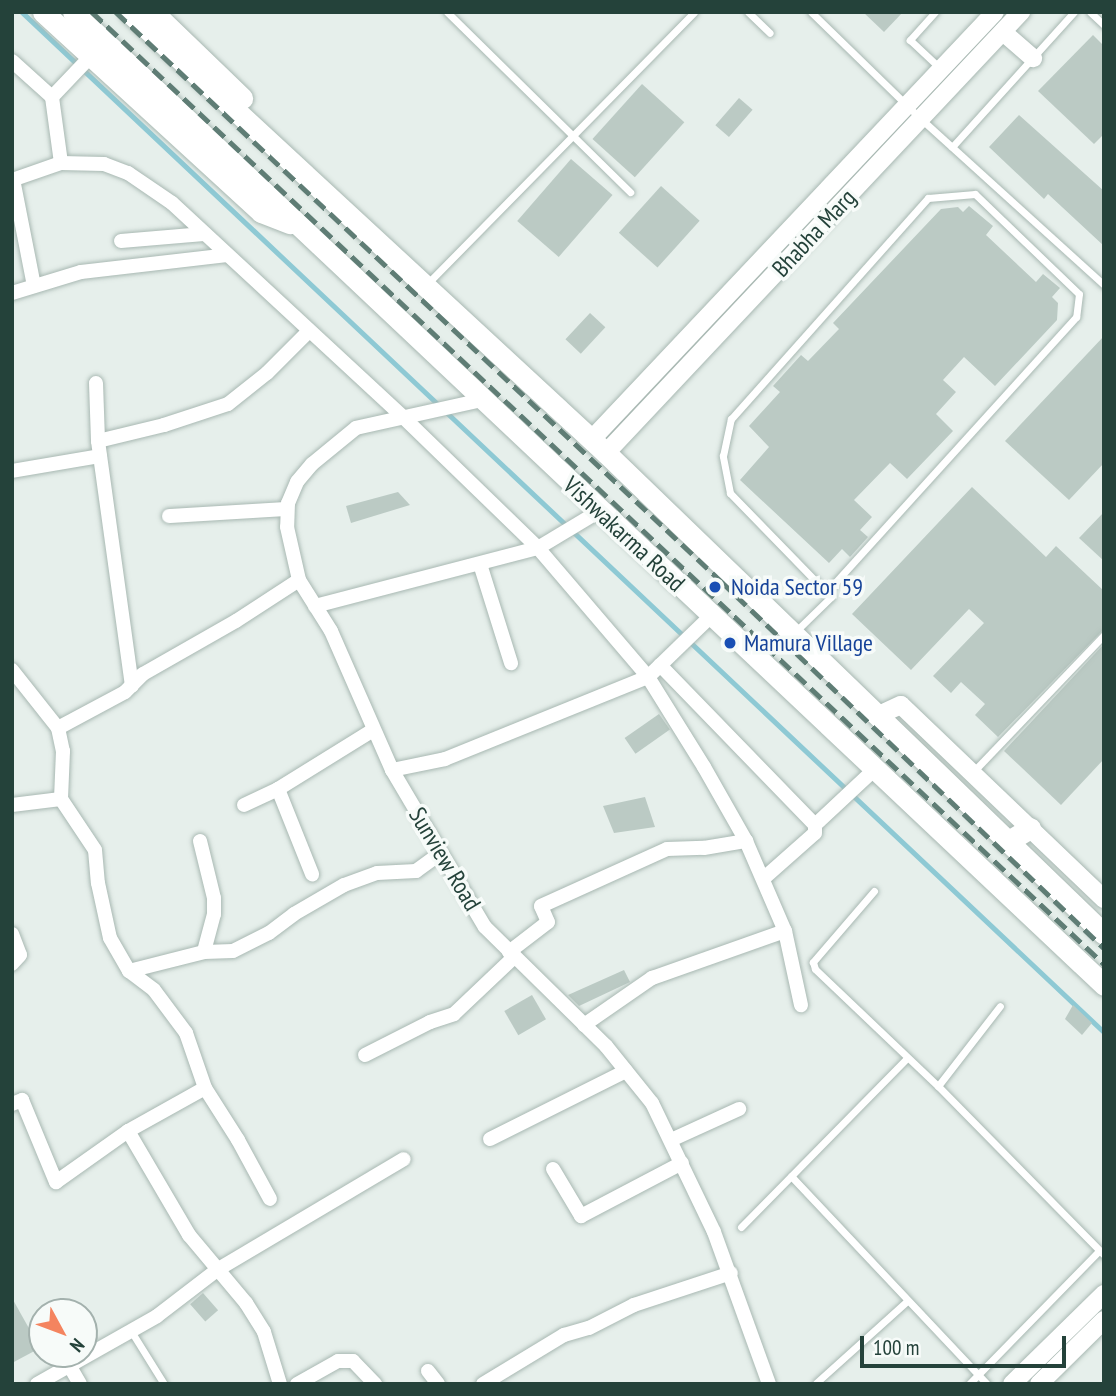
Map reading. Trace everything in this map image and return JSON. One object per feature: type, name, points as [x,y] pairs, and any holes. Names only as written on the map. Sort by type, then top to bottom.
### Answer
[{"type":"main road","points":[[43,12],[261,212],[298,226]]},
{"type":"main road","name":"Vishwakarma Road","points":[[73,12],[1104,985]]},
{"type":"main road","name":"Vishwakarma Road","points":[[129,12],[599,446],[1104,934]]},
{"type":"main road","points":[[153,12],[308,160],[326,195]]},
{"type":"main road","points":[[914,804],[924,804],[934,796],[941,778]]},
{"type":"main road","points":[[946,835],[946,824],[951,814],[961,807],[971,807]]},
{"type":"main road","points":[[1007,842],[1030,828]]},
{"type":"street","name":"Bhabha Marg","points":[[599,446],[631,397],[995,12]]},
{"type":"street","name":"Bhabha Marg","points":[[599,446],[646,411],[1021,12]]},
{"type":"street","points":[[1003,32],[1033,58]]},
{"type":"street","points":[[52,97],[92,55]]},
{"type":"street","points":[[12,61],[52,97],[61,163]]},
{"type":"street","points":[[34,286],[13,179],[61,163],[104,164],[128,173],[172,203],[402,416],[538,548],[648,677],[746,841],[785,931],[800,1005]]},
{"type":"street","points":[[121,240],[204,234]]},
{"type":"street","points":[[12,293],[81,272],[227,256]]},
{"type":"street","points":[[98,441],[164,425],[228,404],[267,373],[309,331]]},
{"type":"street","points":[[96,383],[98,441],[132,686]]},
{"type":"street","points":[[631,397],[646,411]]},
{"type":"street","name":"Sunview Road","points":[[482,400],[356,428],[312,464],[297,482],[288,509],[288,527],[299,580],[331,631],[391,770],[485,927],[584,1025],[652,1103],[731,1273],[769,1384]]},
{"type":"street","points":[[12,471],[100,456]]},
{"type":"street","points":[[169,516],[288,509]]},
{"type":"street","points":[[315,606],[538,548],[601,510]]},
{"type":"street","points":[[480,564],[511,663]]},
{"type":"street","points":[[58,727],[132,686],[143,674],[236,621],[299,580]]},
{"type":"street","points":[[391,770],[445,759],[648,677],[711,616]]},
{"type":"street","points":[[660,665],[815,825],[815,833],[762,879]]},
{"type":"street","points":[[12,670],[58,727],[63,751],[61,799],[95,850],[98,883],[110,938],[129,971],[154,990],[186,1033],[205,1088],[238,1140],[270,1199]]},
{"type":"street","points":[[877,716],[901,705],[1104,899]]},
{"type":"street","points":[[244,806],[278,789],[373,730]]},
{"type":"street","points":[[815,825],[876,768]]},
{"type":"street","points":[[278,789],[312,874]]},
{"type":"street","points":[[12,805],[61,799]]},
{"type":"street","points":[[200,841],[214,898],[214,914],[204,952]]},
{"type":"street","points":[[365,1055],[430,1022],[454,1014],[512,954],[548,922],[541,906],[667,849],[704,848],[746,841]]},
{"type":"street","points":[[129,971],[204,952],[233,951],[269,933],[344,885],[377,873],[416,871],[441,853]]},
{"type":"street","points":[[584,1025],[652,978],[785,931]]},
{"type":"street","points":[[12,934],[20,955],[12,964]]},
{"type":"street","points":[[489,1139],[626,1071]]},
{"type":"street","points":[[12,1104],[22,1100],[56,1182],[128,1131],[205,1088]]},
{"type":"street","points":[[671,1140],[739,1110]]},
{"type":"street","points":[[128,1131],[189,1235],[246,1303],[264,1332],[280,1384]]},
{"type":"street","points":[[98,1350],[157,1316],[217,1270],[404,1159]]},
{"type":"street","points":[[554,1169],[581,1216],[682,1163]]},
{"type":"street","points":[[483,1384],[564,1335],[589,1328],[634,1305],[731,1273]]},
{"type":"street","points":[[1012,1384],[1104,1294]]},
{"type":"street","points":[[1039,1384],[1104,1320]]},
{"type":"street","points":[[297,1384],[338,1361],[353,1361],[375,1384]]},
{"type":"street","points":[[37,1384],[65,1368]]},
{"type":"street","points":[[70,1368],[79,1384]]},
{"type":"street","points":[[428,1371],[438,1384]]},
{"type":"lane","points":[[447,12],[630,191]]},
{"type":"lane","points":[[424,287],[694,12]]},
{"type":"lane","points":[[748,12],[770,33]]},
{"type":"lane","points":[[811,12],[907,106],[1104,285]]},
{"type":"lane","points":[[936,12],[910,40],[941,69]]},
{"type":"lane","points":[[952,147],[1074,12]]},
{"type":"lane","points":[[1090,12],[1104,25]]},
{"type":"lane","points":[[793,634],[831,597],[730,494],[723,456],[731,419],[928,198],[975,194],[1079,293],[1076,317],[827,592]]},
{"type":"lane","points":[[972,773],[1104,635]]},
{"type":"lane","points":[[874,891],[813,965],[906,1059],[937,1086],[1101,1253],[970,1384]]},
{"type":"lane","points":[[937,1086],[1000,1006]]},
{"type":"lane","points":[[741,1227],[906,1059]]},
{"type":"lane","points":[[791,1176],[907,1301],[980,1373],[987,1384]]},
{"type":"lane","points":[[816,1383],[907,1301]]},
{"type":"lane","points":[[131,1331],[164,1384]]},
{"type":"building","points":[[863,12],[903,12],[884,32]]},
{"type":"building","points":[[1093,35],[1104,46],[1104,134],[1094,144],[1038,91]]},
{"type":"building","points":[[642,84],[684,122],[635,177],[592,139]]},
{"type":"building","points":[[739,98],[753,110],[729,137],[715,125]]},
{"type":"building","points":[[1019,115],[1104,191],[1104,246],[1048,194],[1044,199],[989,147]]},
{"type":"building","points":[[571,159],[613,195],[559,257],[517,221]]},
{"type":"building","points":[[661,186],[700,221],[657,268],[619,233]]},
{"type":"building","points":[[969,206],[993,226],[986,235],[1036,282],[1043,274],[1060,288],[1052,297],[1058,303],[1057,320],[995,386],[964,357],[943,380],[956,392],[936,414],[953,431],[907,479],[890,463],[854,500],[872,517],[860,530],[868,537],[850,557],[842,549],[829,563],[740,480],[769,447],[749,426],[780,392],[773,386],[801,355],[808,361],[839,329],[833,323],[941,209],[958,207],[963,212]]},
{"type":"building","points":[[590,313],[605,327],[581,354],[565,339]]},
{"type":"building","points":[[1104,336],[1104,463],[1069,500],[1005,441]]},
{"type":"building","points":[[972,487],[1046,557],[1056,546],[1104,591],[1104,629],[998,737],[975,715],[985,704],[961,682],[951,693],[933,676],[984,623],[969,609],[911,670],[852,614]]},
{"type":"building","points":[[398,492],[410,505],[351,523],[346,506]]},
{"type":"building","points":[[1104,512],[1104,561],[1079,538]]},
{"type":"building","points":[[1104,644],[1104,759],[1061,805],[1004,751]]},
{"type":"building","points":[[659,714],[670,730],[635,754],[625,738]]},
{"type":"building","points":[[645,797],[655,827],[614,833],[603,806]]},
{"type":"building","points":[[624,970],[630,982],[579,1006],[568,995]]},
{"type":"building","points":[[532,995],[546,1019],[518,1035],[504,1011]]},
{"type":"building","points":[[1073,1005],[1092,1023],[1082,1035],[1065,1019]]},
{"type":"building","points":[[203,1293],[218,1310],[205,1322],[190,1304]]},
{"type":"building","points":[[12,1298],[28,1327],[28,1354],[12,1363]]},
{"type":"waterway","points":[[22,12],[1104,1032]]},
{"type":"railway","points":[[92,12],[1104,964]]},
{"type":"railway","points":[[116,12],[721,581],[1104,948]]},
{"type":"place","name":"Noida Sector 59","points":[[715,587]]},
{"type":"place","name":"Mamura Village","points":[[730,643]]}]
